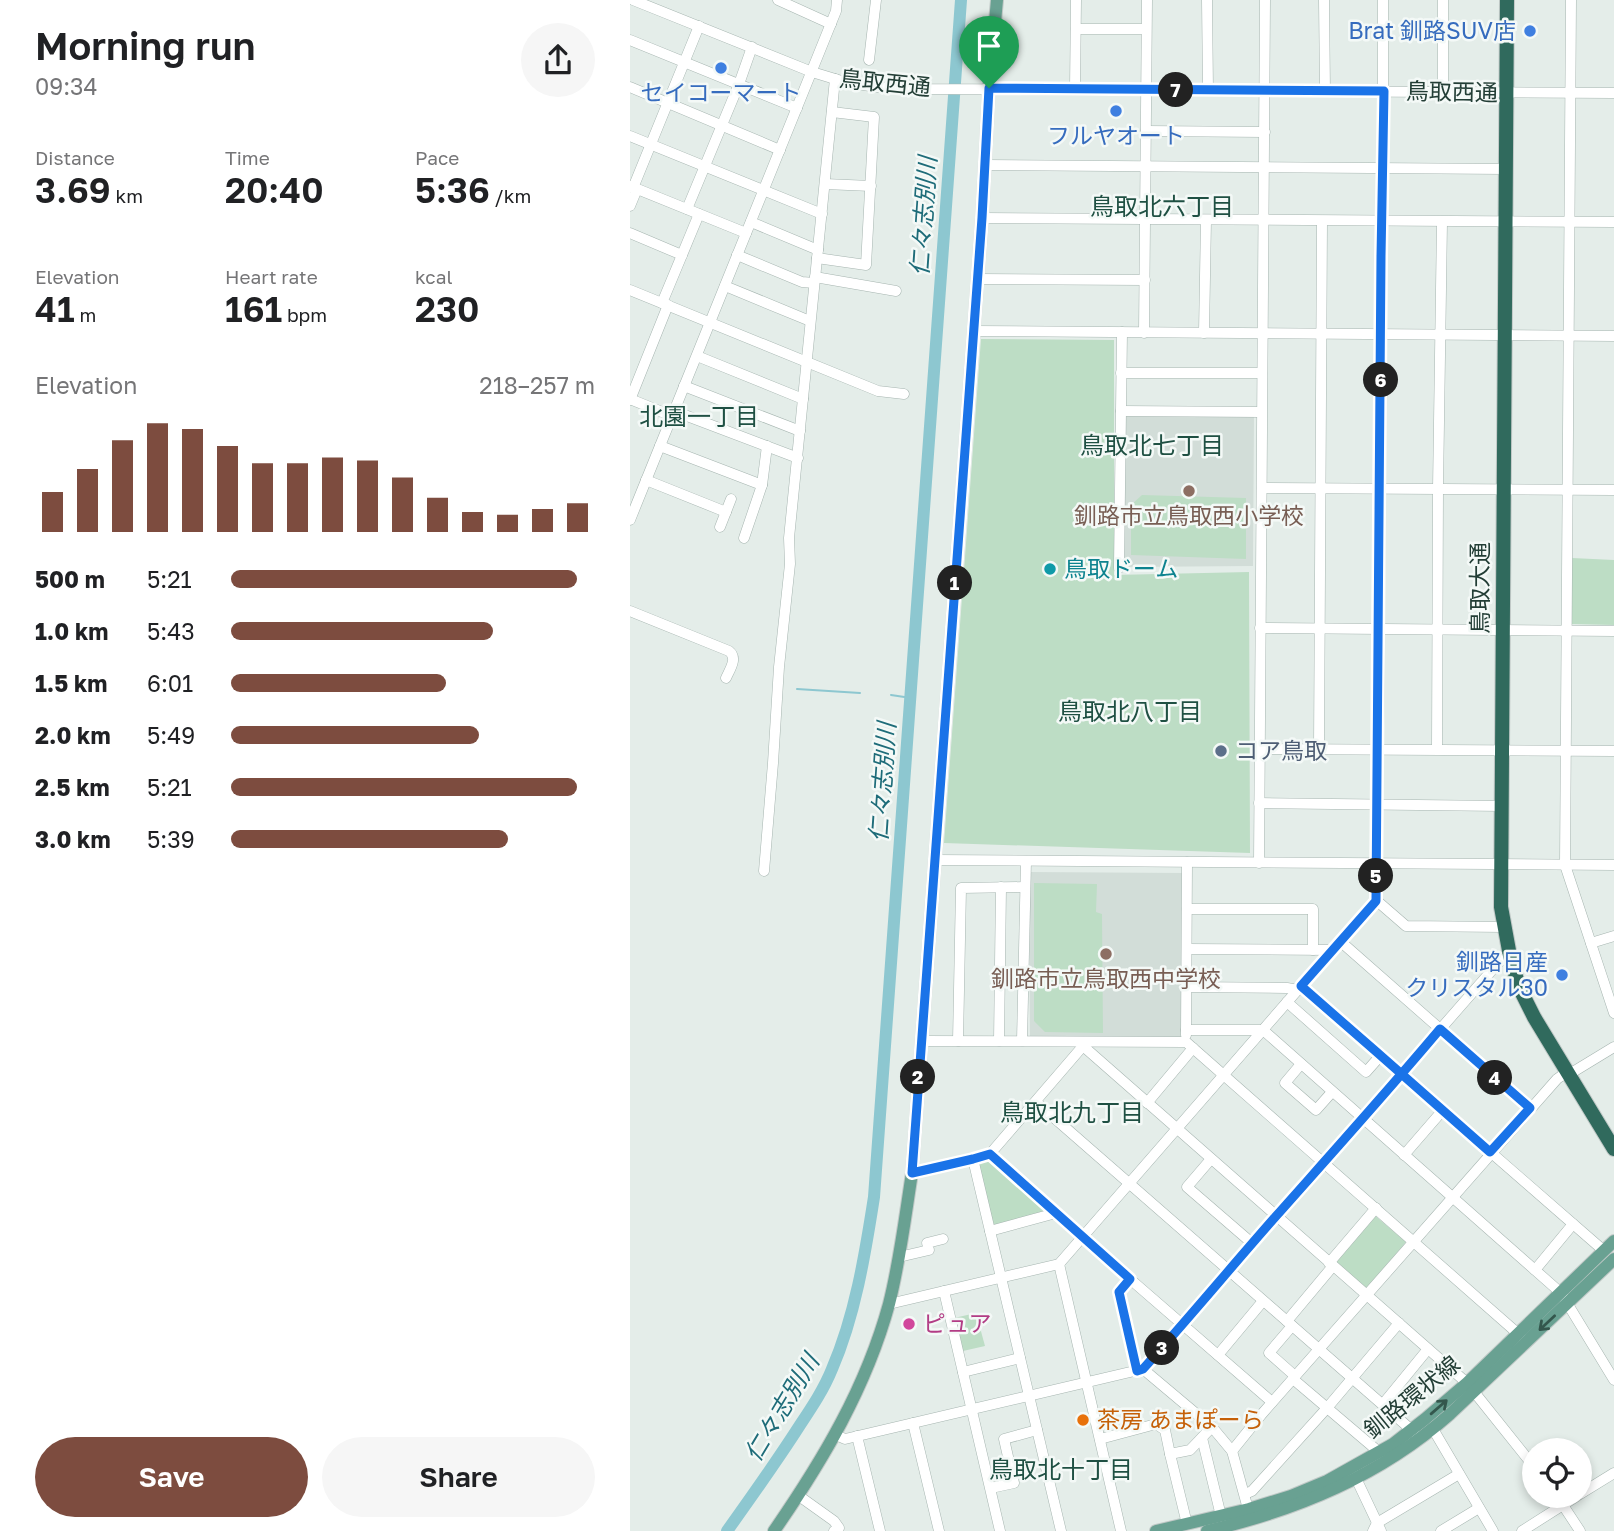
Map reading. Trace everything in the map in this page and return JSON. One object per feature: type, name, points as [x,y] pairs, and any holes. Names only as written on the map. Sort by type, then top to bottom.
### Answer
[{"type":"highway","name":"鳥取大通","points":[[1507,0],[1501,907],[1510,957],[1519,987],[1534,1017],[1614,1149]]},
{"type":"main road","points":[[777,1530],[836,1435],[874,1350],[889,1304],[912,1173],[982,218],[986,88],[997,0]]},
{"type":"main road","name":"釧路環状線","points":[[1564,1299],[1603,1250],[1614,1241]]},
{"type":"main road","name":"釧路環状線","points":[[1354,1473],[1390,1460],[1564,1299],[1614,1259]]},
{"type":"main road","name":"釧路環状線","points":[[1207,1531],[1250,1515],[1315,1497],[1354,1473],[1379,1452],[1433,1429],[1471,1387]]},
{"type":"main road","name":"釧路環状線","points":[[1156,1531],[1187,1524],[1223,1524]]},
{"type":"street","points":[[630,8],[633,0]]},
{"type":"street","name":"鳥取西通","points":[[633,0],[811,72],[876,87],[1614,93]]},
{"type":"street","points":[[778,0],[831,24]]},
{"type":"street","points":[[630,520],[831,24],[837,0]]},
{"type":"street","points":[[869,60],[876,0]]},
{"type":"street","points":[[1075,89],[1076,0]]},
{"type":"street","points":[[1144,332],[1147,0]]},
{"type":"street","points":[[1206,0],[1208,90]]},
{"type":"street","points":[[1259,863],[1265,0]]},
{"type":"street","points":[[1324,0],[1325,91]]},
{"type":"street","points":[[889,1304],[1059,1264],[1376,901],[1383,0]]},
{"type":"street","points":[[1443,0],[1443,93]]},
{"type":"street","points":[[1571,0],[1565,864],[1614,1013]]},
{"type":"street","points":[[630,206],[634,188],[699,26]]},
{"type":"street","points":[[1076,29],[1146,29]]},
{"type":"street","points":[[630,40],[797,108]]},
{"type":"street","points":[[687,209],[752,47]]},
{"type":"street","points":[[764,871],[779,667],[790,564],[789,538],[835,79]]},
{"type":"street","points":[[630,87],[780,150]]},
{"type":"street","points":[[751,222],[818,254],[866,265],[874,117],[832,112]]},
{"type":"street","points":[[1146,131],[1265,132]]},
{"type":"street","points":[[630,136],[822,214]]},
{"type":"street","points":[[985,165],[1506,169]]},
{"type":"street","points":[[825,184],[871,186]]},
{"type":"street","points":[[634,188],[746,233]]},
{"type":"street","points":[[699,214],[630,400],[798,458]]},
{"type":"street","points":[[982,218],[1614,222]]},
{"type":"street","points":[[1204,333],[1206,220]]},
{"type":"street","points":[[1318,749],[1322,221]]},
{"type":"street","points":[[1437,749],[1442,222]]},
{"type":"street","points":[[630,233],[682,255]]},
{"type":"street","points":[[737,255],[802,282],[815,280],[896,291]]},
{"type":"street","points":[[977,279],[1145,280]]},
{"type":"street","points":[[725,286],[810,321]]},
{"type":"street","points":[[630,290],[878,391],[904,394]]},
{"type":"street","points":[[973,331],[1614,336]]},
{"type":"street","points":[[1119,568],[1122,332]]},
{"type":"street","points":[[696,356],[803,399]]},
{"type":"street","points":[[1121,373],[1262,373]]},
{"type":"street","points":[[684,386],[800,431]]},
{"type":"street","points":[[1121,411],[1261,412]]},
{"type":"street","points":[[660,446],[762,485]]},
{"type":"street","points":[[744,538],[762,485],[767,446]]},
{"type":"street","points":[[646,480],[726,512]]},
{"type":"street","points":[[1262,488],[1614,490]]},
{"type":"street","points":[[720,527],[731,499]]},
{"type":"street","points":[[630,611],[733,653],[734,658],[726,678]]},
{"type":"street","points":[[1260,628],[1614,631]]},
{"type":"street","points":[[1259,749],[1614,751]]},
{"type":"street","points":[[1259,803],[1502,806]]},
{"type":"street","points":[[934,860],[1614,865]]},
{"type":"street","points":[[1023,1041],[1026,861]]},
{"type":"street","points":[[1187,862],[1186,1030],[1190,1045],[1522,1338]]},
{"type":"street","points":[[999,1041],[1001,887]]},
{"type":"street","points":[[958,1041],[961,888],[1025,887]]},
{"type":"street","points":[[1376,901],[1406,926],[1504,927]]},
{"type":"street","points":[[1187,909],[1313,909],[1313,950]]},
{"type":"street","points":[[1591,943],[1614,936]]},
{"type":"street","points":[[1340,941],[1530,1108]]},
{"type":"street","points":[[1187,949],[1332,950]]},
{"type":"street","points":[[836,1435],[845,1439],[1140,1370],[1500,961],[1510,957]]},
{"type":"street","points":[[1186,987],[1299,988],[1381,1055],[1603,1250]]},
{"type":"street","points":[[1287,1002],[1366,1072],[1381,1055]]},
{"type":"street","points":[[1186,1030],[1263,1030],[1535,1270],[1564,1299],[1614,1380]]},
{"type":"street","points":[[921,1041],[1190,1045]]},
{"type":"street","points":[[912,1173],[990,1154],[1083,1043]]},
{"type":"street","points":[[1083,1043],[1147,1103],[1471,1387],[1522,1452]]},
{"type":"street","points":[[1147,1103],[1190,1045]]},
{"type":"street","points":[[1232,1451],[1490,1152],[1557,1079],[1614,1046]]},
{"type":"street","points":[[1301,1064],[1285,1083],[1316,1110],[1332,1092]]},
{"type":"street","points":[[1036,1102],[1416,1434]]},
{"type":"street","points":[[1404,1155],[1443,1110]]},
{"type":"street","points":[[990,1154],[1272,1402]]},
{"type":"street","points":[[973,1159],[1061,1531]]},
{"type":"street","points":[[1211,1159],[1187,1187],[1253,1244]]},
{"type":"street","points":[[1376,1208],[1331,1264],[1269,1353],[1379,1452]]},
{"type":"street","points":[[990,1231],[1056,1213]]},
{"type":"street","points":[[1535,1270],[1573,1224]]},
{"type":"street","points":[[899,1257],[929,1250],[927,1243],[943,1240]]},
{"type":"street","points":[[1059,1264],[1121,1531]]},
{"type":"street","points":[[1130,1279],[1119,1292],[1140,1370],[1212,1427],[1232,1451],[1250,1515]]},
{"type":"street","points":[[944,1291],[1000,1531]]},
{"type":"street","points":[[1218,1355],[1264,1301]]},
{"type":"street","points":[[1245,1493],[1252,1492],[1399,1323]]},
{"type":"street","points":[[1383,1404],[1428,1349]]},
{"type":"street","points":[[963,1372],[1020,1358]]},
{"type":"street","points":[[913,1423],[939,1531]]},
{"type":"street","points":[[1100,1439],[1156,1424],[1165,1430],[1187,1524]]},
{"type":"street","points":[[1170,1454],[1189,1450],[1212,1427]]},
{"type":"street","points":[[1433,1429],[1493,1531]]},
{"type":"street","points":[[991,1489],[1014,1483],[1004,1439],[1037,1430]]},
{"type":"street","points":[[857,1436],[880,1531]]},
{"type":"street","points":[[1202,1438],[1223,1524]]},
{"type":"street","points":[[1354,1473],[1377,1528],[1459,1474]]},
{"type":"street","points":[[1592,1486],[1614,1473]]},
{"type":"street","points":[[799,1496],[834,1521],[838,1530]]},
{"type":"street","points":[[1441,1531],[1479,1508]]},
{"type":"street","points":[[1522,1531],[1550,1508]]},
{"type":"street","points":[[1565,1508],[1580,1531]]},
{"type":"shaded area","name":"釧路市立鳥取西小学校","points":[[1254,413],[1253,566],[1124,567],[1125,415]]},
{"type":"shaded area","name":"釧路市立鳥取西中学校","points":[[1029,872],[1183,873],[1182,1038],[1030,1036]]},
{"type":"green space","points":[[981,339],[1114,340],[1114,575],[1249,572],[1250,853],[944,843]]},
{"type":"green space","points":[[1142,495],[1246,498],[1246,559],[1131,555],[1131,505]]},
{"type":"green space","points":[[1572,558],[1614,560],[1614,625],[1572,624]]},
{"type":"green space","points":[[1034,883],[1097,884],[1096,912],[1102,914],[1103,1033],[1045,1032],[1034,1021]]},
{"type":"green space","points":[[990,1159],[1049,1212],[992,1228],[977,1163]]},
{"type":"green space","points":[[1373,1214],[1406,1242],[1366,1289],[1333,1260]]},
{"type":"green space","points":[[976,1313],[985,1346],[963,1351],[954,1318]]},
{"type":"waterway","name":"仁々志別川","points":[[727,1531],[818,1398],[829,1376],[853,1307],[874,1197],[961,0]]},
{"type":"waterway","points":[[797,689],[860,693]]},
{"type":"waterway","points":[[891,695],[911,698]]},
{"type":"place","name":"Brat 釧路SUV店","points":[[1530,31]]},
{"type":"place","name":"セイコーマート","points":[[721,68]]},
{"type":"place","name":"フルヤオート","points":[[1116,111]]},
{"type":"place","name":"釧路市立鳥取西小学校","points":[[1189,491]]},
{"type":"place","name":"鳥取ドーム","points":[[1050,569]]},
{"type":"place","name":"コア鳥取","points":[[1221,751]]},
{"type":"place","name":"釧路市立鳥取西中学校","points":[[1106,954]]},
{"type":"place","name":"釧路日産 クリスタル30","points":[[1562,975]]},
{"type":"place","name":"ピュア","points":[[909,1324]]},
{"type":"place","name":"茶房 あまぽーら","points":[[1083,1420]]},
{"type":"district","name":"鳥取北六丁目","points":[[1162,207]]},
{"type":"district","name":"北園一丁目","points":[[699,417]]},
{"type":"district","name":"鳥取北七丁目","points":[[1152,446]]},
{"type":"district","name":"鳥取北八丁目","points":[[1130,712]]},
{"type":"district","name":"鳥取北九丁目","points":[[1072,1113]]},
{"type":"district","name":"鳥取北十丁目","points":[[1061,1470]]},
{"type":"route","points":[[989,88],[982,218],[912,1173],[990,1154],[1130,1279],[1119,1292],[1137,1371],[1143,1369],[1183,1324],[1402,1074],[1440,1029],[1530,1108],[1490,1152],[1402,1074],[1381,1055],[1301,986],[1376,901],[1384,91],[989,88]]}]
